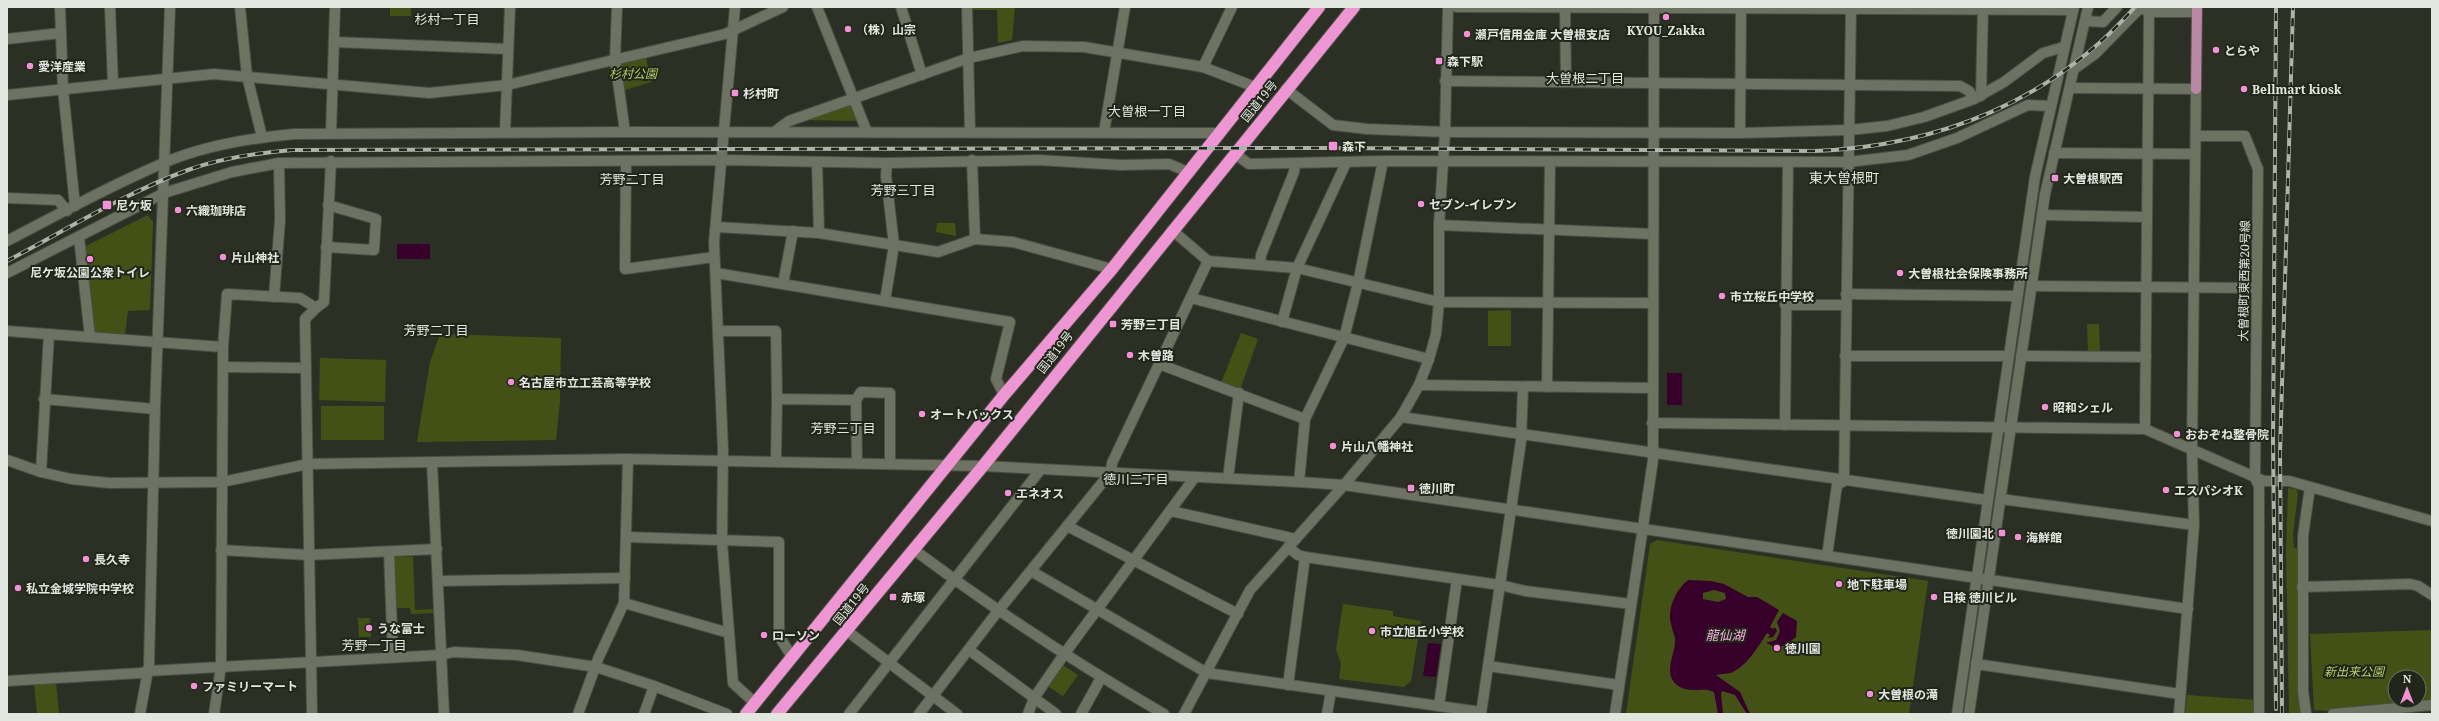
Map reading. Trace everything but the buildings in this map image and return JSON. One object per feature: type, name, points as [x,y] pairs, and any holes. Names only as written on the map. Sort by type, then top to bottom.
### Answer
[{"type":"highway","name":"国道19号","points":[[746,714],[1004,395],[1112,269],[1319,7]]},
{"type":"highway","name":"国道19号","points":[[777,714],[983,466],[1172,230],[1354,7]]},
{"type":"main road","points":[[2196,10],[2196,89]]},
{"type":"street","points":[[60,7],[63,89],[71,209]]},
{"type":"street","points":[[110,7],[113,84]]},
{"type":"street","points":[[140,714],[148,671],[155,482],[155,408],[166,162],[170,7]]},
{"type":"street","points":[[240,7],[247,76],[262,137]]},
{"type":"street","points":[[331,133],[335,7]]},
{"type":"street","points":[[505,132],[510,7]]},
{"type":"street","points":[[617,7],[616,60],[625,132]]},
{"type":"street","points":[[735,7],[714,257],[716,273],[722,460],[722,542],[733,683],[755,703]]},
{"type":"street","points":[[7,95],[214,74],[429,94],[507,85],[725,34],[734,28],[783,7]]},
{"type":"street","points":[[817,7],[855,98],[867,132]]},
{"type":"street","points":[[901,7],[922,75]]},
{"type":"street","points":[[967,7],[970,132]]},
{"type":"street","points":[[1104,132],[1125,7]]},
{"type":"street","points":[[1203,67],[1232,7]]},
{"type":"street","points":[[1184,714],[1250,590],[1344,486],[1401,417],[1419,385],[1429,359],[1436,334],[1439,302],[1439,226],[1445,132],[1445,81],[1448,7]]},
{"type":"street","points":[[1456,7],[2074,9],[2064,46],[2035,177],[2016,296],[1999,428],[1987,500],[1957,714]]},
{"type":"street","points":[[1615,714],[1643,529],[1652,453],[1654,7]]},
{"type":"street","points":[[1740,133],[1741,7]]},
{"type":"street","points":[[1969,714],[1987,580],[2001,500],[2010,428],[2042,215],[2054,153],[2088,7]]},
{"type":"street","points":[[2085,21],[2103,22],[2117,7]]},
{"type":"street","points":[[1561,8],[1566,82]]},
{"type":"street","points":[[1844,481],[1851,8]]},
{"type":"street","points":[[1978,98],[1983,9]]},
{"type":"street","points":[[2074,69],[2095,54],[2143,9],[2196,10]]},
{"type":"street","points":[[2143,9],[2148,88],[2145,430]]},
{"type":"street","points":[[7,39],[61,33]]},
{"type":"street","points":[[334,42],[508,50]]},
{"type":"street","points":[[774,132],[789,121],[969,58],[1003,49],[1043,44],[1084,47],[1203,67],[1255,87]]},
{"type":"street","points":[[1286,90],[1333,125],[1367,129],[1445,132],[1740,133],[1849,130],[1887,126],[1917,119],[1978,98],[2025,68],[2043,53],[2064,46]]},
{"type":"street","points":[[1445,81],[1960,86],[1978,98]]},
{"type":"street","points":[[2070,88],[2196,89],[2192,451],[2194,525],[2179,714]]},
{"type":"street","points":[[1235,154],[1249,164],[1383,161],[1848,162],[1908,155],[1958,138],[2028,104],[2051,106]]},
{"type":"street","points":[[7,241],[166,162],[198,151],[262,137],[331,133],[505,132],[1220,133]]},
{"type":"street","name":"大曽根町東西第20号線","points":[[2196,136],[2245,136],[2258,169],[2255,478],[2259,486],[2259,714]]},
{"type":"street","points":[[2054,153],[2195,154]]},
{"type":"street","points":[[7,274],[164,193],[232,172],[279,163],[331,161],[722,160],[887,163],[972,160],[1169,164],[1188,172]]},
{"type":"street","points":[[972,160],[975,239]]},
{"type":"street","points":[[312,714],[305,319],[324,302],[331,161]]},
{"type":"street","points":[[626,161],[625,269],[714,257]]},
{"type":"street","points":[[1299,482],[1305,419],[1344,338],[1358,283],[1383,161]]},
{"type":"street","points":[[816,162],[819,233]]},
{"type":"street","points":[[1547,387],[1550,162]]},
{"type":"street","points":[[1785,425],[1788,162]]},
{"type":"street","points":[[274,297],[280,220],[279,163]]},
{"type":"street","points":[[885,301],[894,245],[886,176],[887,163]]},
{"type":"street","points":[[1282,322],[1297,268],[1346,163]]},
{"type":"street","points":[[1260,265],[1261,255],[1294,172],[1295,164]]},
{"type":"street","points":[[7,198],[58,200],[71,209]]},
{"type":"street","points":[[326,247],[374,250],[376,219],[328,205]]},
{"type":"street","points":[[2042,215],[2147,217]]},
{"type":"street","points":[[1439,226],[1653,234]]},
{"type":"street","points":[[716,227],[819,233],[938,252],[975,239],[1013,242],[1112,269]]},
{"type":"street","points":[[1172,230],[1208,261],[1297,268],[1439,302],[1653,303]]},
{"type":"street","points":[[783,284],[793,231]]},
{"type":"street","points":[[79,237],[90,337]]},
{"type":"street","points":[[919,714],[998,611],[1111,472],[1112,463],[1208,261]]},
{"type":"street","points":[[716,273],[1010,322],[996,379],[1004,395]]},
{"type":"street","points":[[2032,286],[2257,288]]},
{"type":"street","points":[[214,714],[221,666],[223,347],[227,294],[300,298],[316,308]]},
{"type":"street","points":[[1846,294],[2016,296]]},
{"type":"street","points":[[1191,298],[1429,359]]},
{"type":"street","points":[[1786,305],[1846,305]]},
{"type":"street","points":[[7,331],[223,347]]},
{"type":"street","points":[[718,331],[776,332],[776,461]]},
{"type":"street","points":[[41,472],[44,399],[49,334]]},
{"type":"street","points":[[1845,356],[2008,356]]},
{"type":"street","points":[[2021,356],[2146,357]]},
{"type":"street","points":[[1159,364],[1305,419]]},
{"type":"street","points":[[223,368],[306,368]]},
{"type":"street","points":[[1419,385],[1652,388]]},
{"type":"street","points":[[1031,571],[1207,673],[1481,713],[1521,435],[1523,387]]},
{"type":"street","points":[[857,463],[856,400],[861,392],[890,393],[890,463]]},
{"type":"street","points":[[1228,478],[1239,394]]},
{"type":"street","points":[[44,399],[155,408]]},
{"type":"street","points":[[776,399],[856,400]]},
{"type":"street","points":[[1401,417],[1844,481],[1987,500]]},
{"type":"street","points":[[1652,423],[2145,430],[2264,481],[2289,481],[2432,521]]},
{"type":"street","points":[[578,714],[596,667],[624,603],[628,459]]},
{"type":"street","points":[[7,460],[41,472],[71,479],[109,483],[222,482],[308,464],[628,459],[983,466],[1299,482],[1344,486],[1511,509],[2188,609]]},
{"type":"street","points":[[432,462],[444,714]]},
{"type":"street","points":[[849,714],[1041,469]]},
{"type":"street","points":[[1028,714],[1034,698],[1065,653],[1195,477]]},
{"type":"street","points":[[1827,556],[1837,485],[1844,481]]},
{"type":"street","points":[[2306,714],[2303,691],[2302,587],[2303,536],[2310,487]]},
{"type":"street","points":[[2001,500],[2194,525]]},
{"type":"street","points":[[1171,511],[1296,539]]},
{"type":"street","points":[[1067,526],[1238,614]]},
{"type":"street","points":[[626,536],[722,542],[779,542],[779,636],[792,657]]},
{"type":"street","points":[[1288,547],[1298,555],[1304,557],[1500,585],[1525,591],[1631,604]]},
{"type":"street","points":[[221,550],[309,555],[437,549]]},
{"type":"street","points":[[913,549],[998,611],[1065,653],[1101,678],[1164,714]]},
{"type":"street","points":[[389,552],[393,657]]},
{"type":"street","points":[[1288,685],[1304,557]]},
{"type":"street","points":[[438,581],[625,578]]},
{"type":"street","points":[[1439,706],[1457,579]]},
{"type":"street","points":[[2302,587],[2410,584],[2418,586],[2432,595]]},
{"type":"street","points":[[624,603],[729,633]]},
{"type":"street","points":[[847,631],[957,714]]},
{"type":"street","points":[[969,650],[1056,714]]},
{"type":"street","points":[[7,681],[141,673],[148,671],[221,666],[441,655],[454,652],[517,655],[596,667],[654,686],[727,714]]},
{"type":"street","points":[[1976,664],[2180,694]]},
{"type":"street","points":[[1488,666],[1619,685]]},
{"type":"street","points":[[1081,714],[1101,678]]},
{"type":"street","points":[[644,714],[654,686]]},
{"type":"street","points":[[1327,714],[1331,691]]},
{"type":"street","points":[[2333,714],[2432,704]]},
{"type":"green space","points":[[390,7],[411,7],[411,16],[390,16]]},
{"type":"green space","points":[[971,7],[1015,7],[1012,40],[998,43],[997,10],[971,10]]},
{"type":"green space","name":"杉村公園","points":[[646,57],[651,82],[622,91],[619,66],[621,63]]},
{"type":"green space","points":[[849,105],[854,105],[858,118],[855,121],[805,120]]},
{"type":"green space","points":[[148,215],[153,222],[150,310],[128,311],[125,335],[96,334],[94,331],[84,247]]},
{"type":"green space","points":[[937,223],[955,223],[956,236],[936,232]]},
{"type":"green space","points":[[1511,310],[1511,346],[1488,346],[1488,311]]},
{"type":"green space","points":[[2087,324],[2099,324],[2100,351],[2088,351]]},
{"type":"green space","points":[[1241,333],[1258,339],[1240,390],[1221,383]]},
{"type":"green space","points":[[440,334],[561,338],[560,401],[556,440],[417,442],[430,362]]},
{"type":"green space","points":[[320,358],[386,360],[385,402],[319,400]]},
{"type":"green space","points":[[321,406],[384,406],[384,440],[321,440]]},
{"type":"green space","points":[[2288,488],[2296,489],[2298,493],[2293,534],[2294,548],[2297,548],[2298,557],[2298,684],[2301,714],[2289,714],[2286,553]]},
{"type":"green space","name":"徳川園","points":[[1657,540],[1928,581],[1909,714],[1626,714],[1650,544]]},
{"type":"green space","points":[[394,557],[413,557],[415,610],[435,609],[435,613],[411,614],[410,608],[395,608]]},
{"type":"green space","points":[[1343,604],[1393,611],[1393,616],[1421,621],[1411,681],[1404,687],[1339,679],[1341,664],[1336,649]]},
{"type":"green space","points":[[358,618],[370,618],[371,637],[359,637]]},
{"type":"green space","name":"新出来公園","points":[[2432,630],[2432,701],[2427,701],[2427,669],[2387,669],[2387,705],[2329,711],[2314,710],[2310,634]]},
{"type":"green space","points":[[1063,665],[1078,675],[1063,696],[1049,687]]},
{"type":"green space","points":[[56,682],[59,714],[37,714],[34,683]]},
{"type":"green space","points":[[2187,695],[2255,700],[2255,714],[2185,714]]},
{"type":"water","points":[[397,244],[430,244],[430,259],[397,259]]},
{"type":"water","points":[[1667,373],[1682,373],[1682,405],[1667,405]]},
{"type":"water","name":"龍仙湖","points":[[1688,580],[1711,581],[1724,584],[1748,597],[1757,597],[1779,610],[1770,627],[1773,629],[1775,627],[1777,631],[1773,637],[1768,638],[1770,635],[1767,633],[1752,656],[1737,670],[1731,673],[1716,675],[1740,692],[1750,714],[1747,714],[1735,695],[1722,691],[1723,714],[1718,714],[1714,692],[1710,690],[1692,690],[1682,688],[1673,681],[1670,666],[1675,641],[1670,612],[1676,594]],"holes":[[[1714,590],[1725,593],[1726,599],[1718,602],[1703,599],[1703,593]]]},
{"type":"water","points":[[1783,613],[1797,621],[1796,637],[1784,646],[1775,647],[1766,643],[1776,640],[1780,631],[1777,622]]},
{"type":"water","points":[[1428,643],[1441,644],[1436,677],[1423,676]]},
{"type":"railway","points":[[7,261],[96,212],[165,179],[188,170],[213,162],[292,150],[1331,148],[1815,151],[1861,147],[1906,140],[1949,128],[1990,112],[2030,93],[2067,68],[2103,40],[2135,7]]},
{"type":"railway","points":[[2276,7],[2273,442],[2276,709]]},
{"type":"railway","points":[[2282,714],[2280,453],[2293,7]]},
{"type":"place","name":"KYOU_Zakka","points":[[1666,17]]},
{"type":"place","name":"（株）山宗","points":[[848,29]]},
{"type":"place","name":"瀬戸信用金庫 大曽根支店","points":[[1467,34]]},
{"type":"place","name":"とらや","points":[[2216,50]]},
{"type":"place","name":"森下駅","points":[[1439,61]]},
{"type":"place","name":"愛洋産業","points":[[30,66]]},
{"type":"place","name":"Bellmart kiosk","points":[[2244,89]]},
{"type":"place","name":"杉村町","points":[[735,93]]},
{"type":"place","name":"森下","points":[[1333,146]]},
{"type":"place","name":"大曽根駅西","points":[[2055,178]]},
{"type":"place","name":"セブン-イレブン","points":[[1421,204]]},
{"type":"place","name":"尼ケ坂","points":[[107,205]]},
{"type":"place","name":"六織珈琲店","points":[[178,210]]},
{"type":"place","name":"片山神社","points":[[223,257]]},
{"type":"place","name":"尼ケ坂公園公衆トイレ","points":[[90,259]]},
{"type":"place","name":"大曽根社会保険事務所","points":[[1900,273]]},
{"type":"place","name":"市立桜丘中学校","points":[[1722,296]]},
{"type":"place","name":"芳野三丁目","points":[[1113,324]]},
{"type":"place","name":"木曽路","points":[[1130,355]]},
{"type":"place","name":"名古屋市立工芸高等学校","points":[[511,382]]},
{"type":"place","name":"昭和シェル","points":[[2045,407]]},
{"type":"place","name":"オートバックス","points":[[922,414]]},
{"type":"place","name":"おおぞね整骨院","points":[[2177,434]]},
{"type":"place","name":"片山八幡神社","points":[[1333,446]]},
{"type":"place","name":"徳川町","points":[[1411,488]]},
{"type":"place","name":"エスパシオK","points":[[2166,490]]},
{"type":"place","name":"エネオス","points":[[1008,493]]},
{"type":"place","name":"徳川園北","points":[[2002,533]]},
{"type":"place","name":"海鮮館","points":[[2018,537]]},
{"type":"place","name":"長久寺","points":[[86,559]]},
{"type":"place","name":"地下駐車場","points":[[1839,584]]},
{"type":"place","name":"私立金城学院中学校","points":[[18,588]]},
{"type":"place","name":"赤塚","points":[[893,597]]},
{"type":"place","name":"日検 徳川ビル","points":[[1934,597]]},
{"type":"place","name":"うな富士","points":[[369,628]]},
{"type":"place","name":"市立旭丘小学校","points":[[1372,631]]},
{"type":"place","name":"ローソン","points":[[764,635]]},
{"type":"place","name":"徳川園","points":[[1777,648]]},
{"type":"place","name":"ファミリーマート","points":[[194,686]]},
{"type":"place","name":"大曽根の滝","points":[[1870,694]]},
{"type":"district","name":"杉村一丁目","points":[[447,19]]},
{"type":"district","name":"大曽根二丁目","points":[[1585,78]]},
{"type":"district","name":"大曽根一丁目","points":[[1147,111]]},
{"type":"district","name":"東大曽根町","points":[[1844,177]]},
{"type":"district","name":"芳野二丁目","points":[[632,179]]},
{"type":"district","name":"芳野三丁目","points":[[903,190]]},
{"type":"district","name":"芳野二丁目","points":[[436,330]]},
{"type":"district","name":"芳野三丁目","points":[[843,428]]},
{"type":"district","name":"徳川二丁目","points":[[1136,479]]},
{"type":"district","name":"芳野一丁目","points":[[374,645]]}]
